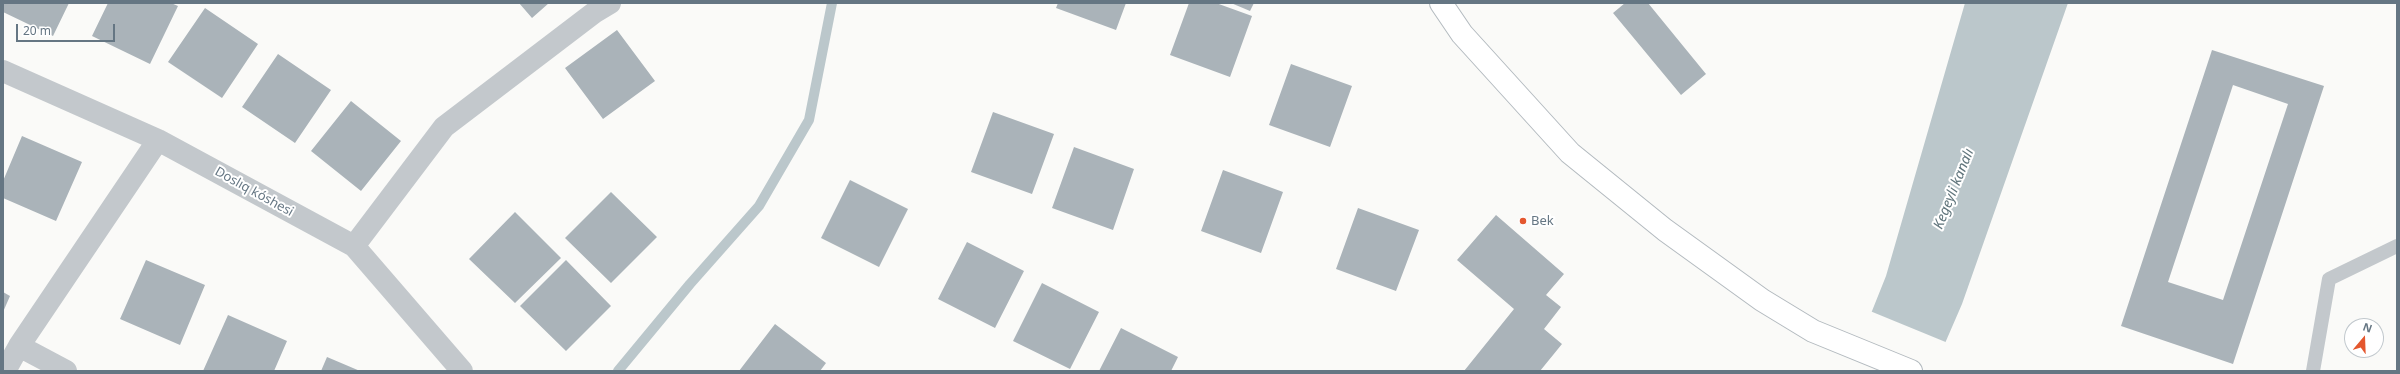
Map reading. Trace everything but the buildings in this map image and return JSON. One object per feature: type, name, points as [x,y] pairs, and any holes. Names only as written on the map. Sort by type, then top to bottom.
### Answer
[{"type":"main road","points":[[1441,3],[1462,34],[1570,153],[1665,230],[1762,300],[1814,331],[1911,371]]},
{"type":"street","points":[[354,246],[444,127],[595,12],[610,3]]},
{"type":"street","name":"Doslıq kóshesi","points":[[3,71],[158,140],[354,246],[462,371]]},
{"type":"street","points":[[5,371],[19,346],[158,140]]},
{"type":"street","points":[[19,346],[66,371]]},
{"type":"lane","points":[[2313,371],[2329,279],[2397,246]]},
{"type":"water","name":"Kegeyli kanalı","points":[[1965,3],[2068,3],[1962,304],[1933,371],[1848,371],[1886,276]]},
{"type":"pier","points":[[1870,311],[1948,343],[1935,371],[1846,371]]},
{"type":"waterway","points":[[618,371],[690,284],[759,206],[809,120],[832,3]]},
{"type":"place","name":"Bek","points":[[1523,221]]}]
